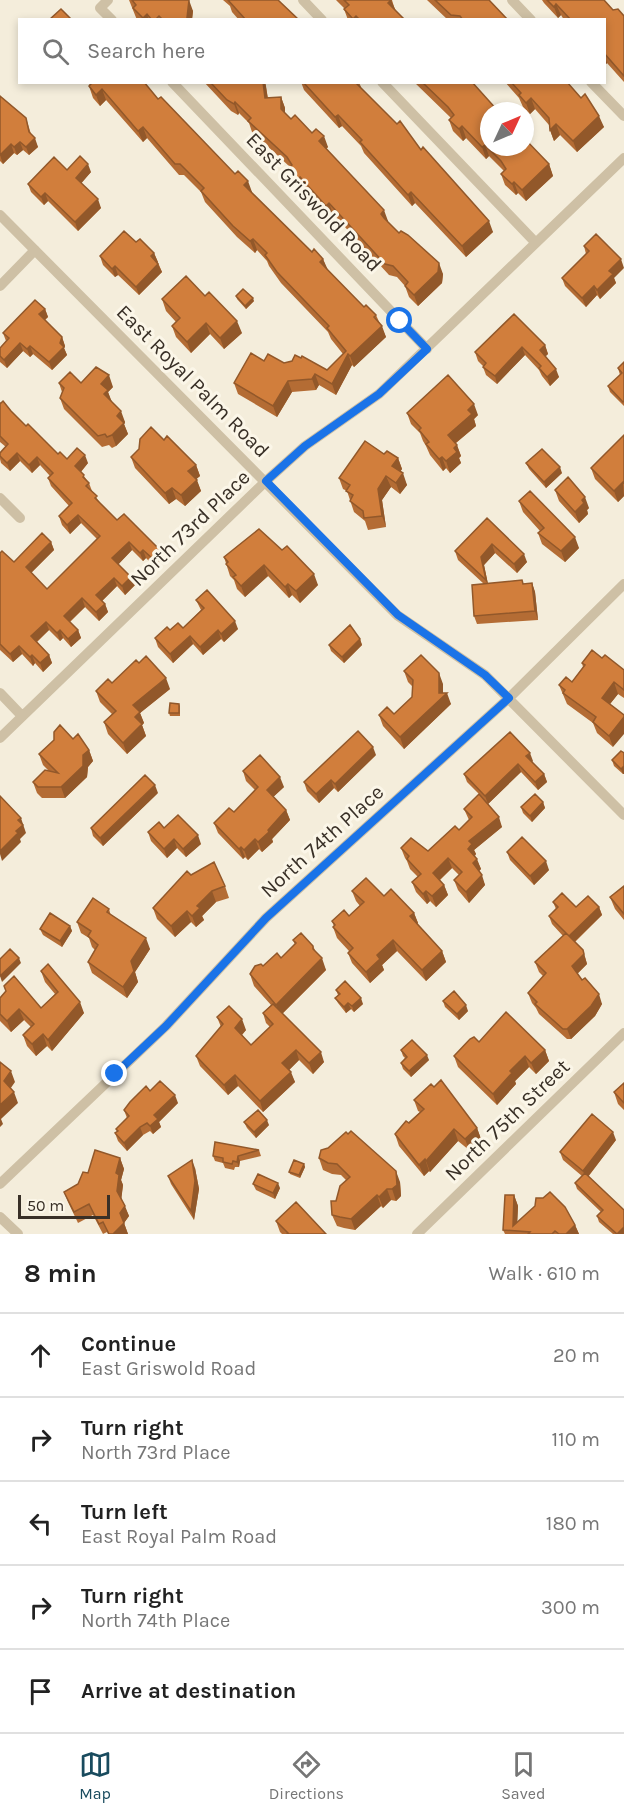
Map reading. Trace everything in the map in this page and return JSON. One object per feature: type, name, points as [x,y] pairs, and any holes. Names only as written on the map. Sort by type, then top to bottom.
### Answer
[{"type":"street","points":[[303,0],[320,18]]},
{"type":"street","points":[[512,0],[529,18]]},
{"type":"street","points":[[104,4],[111,18]]},
{"type":"street","name":"East Griswold Road","points":[[174,84],[427,349]]},
{"type":"street","points":[[384,84],[535,242]]},
{"type":"street","points":[[593,84],[624,117]]},
{"type":"street","name":"North 73rd Place","points":[[0,738],[266,481],[305,446],[379,394],[624,158]]},
{"type":"street","name":"East Royal Palm Road","points":[[0,215],[398,615],[485,675],[624,815]]},
{"type":"street","points":[[0,286],[35,250]]},
{"type":"street","points":[[0,498],[20,518]]},
{"type":"street","name":"North 74th Place","points":[[0,1184],[166,1026],[266,918],[509,698],[624,584]]},
{"type":"street","points":[[0,693],[22,716]]},
{"type":"street","name":"North 75th Street","points":[[417,1234],[624,1034]]},
{"type":"street","points":[[0,1216],[18,1234]]},
{"type":"building","points":[[132,0],[189,0],[187,18],[161,18],[159,16],[150,18],[147,14],[143,18],[133,8],[136,5]]},
{"type":"building","points":[[228,0],[278,0],[297,18],[244,18]]},
{"type":"building","points":[[344,0],[391,0],[388,3],[403,18],[358,18],[356,16],[352,18],[344,9],[349,5]]},
{"type":"building","points":[[435,0],[489,0],[506,18],[462,18],[451,15]]},
{"type":"building","points":[[547,0],[604,0],[613,10],[618,9],[624,16],[624,76],[606,55],[606,18],[569,18],[556,4],[554,7]]},
{"type":"building","points":[[61,9],[70,18],[51,18]]},
{"type":"building","points":[[91,84],[146,84],[158,99],[161,97],[235,174],[238,171],[248,181],[244,185],[312,252],[314,249],[323,259],[320,262],[364,307],[366,305],[376,315],[374,317],[382,326],[350,356],[348,354],[332,384],[315,374],[312,379],[288,381],[273,406],[234,383],[251,353],[264,361],[268,354],[284,363],[292,361],[295,355],[301,358],[302,356],[327,370],[346,351],[327,328],[329,326],[277,272],[265,255],[267,253],[253,239],[250,241],[233,226],[201,191],[204,188],[180,164],[175,164],[143,127],[138,131],[102,89],[96,95],[89,86]]},
{"type":"building","points":[[212,84],[263,84],[265,98],[281,97],[281,109],[291,119],[295,115],[312,133],[316,129],[324,136],[319,141],[384,210],[381,214],[384,218],[399,233],[401,231],[408,235],[439,263],[438,272],[414,295],[405,286],[408,282],[393,266],[385,264],[329,203],[326,206],[300,177],[298,180],[288,170],[292,165],[287,157],[248,121],[251,118],[235,102],[234,104]]},
{"type":"building","points":[[305,84],[357,84],[397,124],[400,121],[421,150],[423,147],[489,221],[462,246],[411,192],[408,195],[338,115],[335,117]]},
{"type":"building","points":[[424,84],[474,84],[490,102],[480,102],[480,145],[462,126],[459,129],[449,120],[454,115]]},
{"type":"building","points":[[513,84],[569,84],[581,98],[585,94],[599,116],[573,141],[556,124],[550,130],[549,118],[531,98],[525,102],[519,95],[521,93]]},
{"type":"building","points":[[0,96],[26,118],[29,132],[35,138],[26,147],[20,142],[14,147],[11,144],[0,155]]},
{"type":"building","points":[[534,148],[549,164],[522,190],[501,174],[506,169],[496,156],[534,156]]},
{"type":"building","points":[[80,156],[88,164],[76,178],[98,199],[75,222],[45,193],[41,197],[28,184],[54,157],[67,170]]},
{"type":"building","points":[[124,231],[136,242],[140,239],[154,253],[151,256],[158,264],[136,287],[115,266],[112,269],[100,256]]},
{"type":"building","points":[[596,234],[621,259],[609,271],[613,274],[597,290],[594,286],[582,298],[562,278],[589,251],[584,246]]},
{"type":"building","points":[[186,276],[205,296],[209,292],[237,321],[220,338],[206,323],[187,342],[172,326],[180,318],[162,299]]},
{"type":"building","points":[[243,289],[253,298],[245,306],[236,296]]},
{"type":"building","points":[[35,300],[45,309],[39,314],[62,337],[60,343],[64,347],[49,362],[30,346],[27,349],[20,343],[4,360],[0,356],[0,348],[9,338],[3,333]]},
{"type":"building","points":[[514,314],[545,345],[540,350],[556,369],[547,377],[539,368],[541,366],[522,347],[495,376],[483,367],[486,363],[475,352]]},
{"type":"building","points":[[624,362],[623,402],[608,386],[622,373],[618,368]]},
{"type":"building","points":[[96,367],[109,375],[101,384],[108,390],[104,394],[121,411],[117,416],[124,423],[107,437],[105,434],[98,436],[60,398],[64,388],[59,383],[70,372],[81,383]]},
{"type":"building","points":[[448,375],[474,404],[468,410],[472,414],[448,435],[457,445],[454,448],[457,452],[446,461],[442,457],[439,459],[426,444],[429,442],[419,430],[421,428],[407,413]]},
{"type":"building","points":[[3,401],[26,426],[28,424],[58,454],[60,452],[67,459],[77,448],[85,455],[75,466],[89,483],[86,486],[97,496],[95,498],[117,520],[124,514],[160,550],[152,558],[143,550],[140,553],[129,542],[112,558],[131,577],[122,586],[114,578],[96,595],[105,604],[96,612],[82,598],[64,616],[78,630],[68,639],[60,630],[57,633],[46,622],[31,636],[49,655],[40,663],[19,646],[10,654],[0,644],[0,553],[2,551],[14,562],[42,533],[51,542],[26,567],[47,589],[100,536],[78,515],[67,525],[59,516],[72,503],[48,478],[53,473],[37,457],[29,465],[17,453],[7,463],[0,456],[8,444],[0,436],[0,403]]},
{"type":"building","points":[[151,427],[164,440],[167,436],[196,465],[188,471],[197,480],[181,495],[172,488],[165,493],[131,457],[139,449],[140,439]]},
{"type":"building","points":[[624,435],[624,483],[614,491],[591,468]]},
{"type":"building","points":[[365,441],[384,454],[387,451],[398,458],[392,466],[403,473],[396,483],[386,476],[378,489],[382,516],[364,518],[363,511],[350,501],[353,495],[346,491],[350,485],[339,478]]},
{"type":"building","points":[[542,449],[560,467],[544,482],[526,463]]},
{"type":"building","points":[[568,477],[585,497],[582,500],[584,503],[575,512],[555,490]]},
{"type":"building","points":[[530,491],[575,537],[561,551],[538,533],[544,528],[519,501]]},
{"type":"building","points":[[487,518],[524,554],[514,564],[492,544],[481,557],[486,580],[455,551]]},
{"type":"building","points":[[259,529],[282,550],[287,546],[314,574],[296,591],[288,584],[285,587],[264,565],[241,586],[233,577],[236,575],[226,564],[228,562],[224,557]]},
{"type":"building","points":[[522,580],[523,584],[532,583],[535,611],[474,616],[472,585]]},
{"type":"building","points":[[207,590],[235,621],[221,634],[218,630],[200,647],[190,636],[170,654],[155,638],[167,627],[170,630],[178,623],[183,628],[204,608],[196,600]]},
{"type":"building","points":[[350,625],[360,639],[342,657],[329,645]]},
{"type":"building","points":[[592,650],[602,658],[605,655],[624,670],[624,690],[614,682],[602,698],[624,715],[609,736],[593,722],[596,717],[563,693],[565,690],[559,685],[566,677],[572,682],[585,665],[582,663]]},
{"type":"building","points":[[421,655],[439,673],[439,693],[447,693],[400,737],[379,715],[387,707],[394,714],[412,697],[413,680],[404,671]]},
{"type":"building","points":[[146,656],[166,678],[133,705],[140,712],[135,717],[142,724],[123,743],[104,722],[116,711],[96,691],[108,679],[112,683],[136,660],[139,663]]},
{"type":"building","points":[[170,703],[179,704],[179,713],[169,713]]},
{"type":"building","points":[[60,725],[73,739],[78,734],[89,750],[83,755],[83,766],[61,787],[38,787],[33,782],[45,770],[58,773],[39,754],[54,740],[54,732]]},
{"type":"building","points":[[358,731],[373,747],[335,784],[331,780],[316,794],[304,782]]},
{"type":"building","points":[[510,732],[530,753],[526,756],[544,774],[535,782],[518,764],[485,796],[464,774]]},
{"type":"building","points":[[621,751],[624,753],[624,766],[621,769],[612,760]]},
{"type":"building","points":[[260,755],[280,777],[267,790],[286,810],[268,830],[269,832],[258,842],[255,839],[244,850],[241,847],[239,849],[214,823],[229,808],[234,812],[258,787],[243,771]]},
{"type":"building","points":[[145,775],[155,785],[100,838],[91,828]]},
{"type":"building","points":[[479,794],[499,817],[469,841],[472,844],[468,849],[477,859],[473,863],[482,875],[466,892],[454,880],[462,872],[448,858],[433,873],[444,885],[432,896],[426,891],[423,894],[412,882],[421,874],[407,859],[409,856],[401,848],[411,838],[428,851],[455,826],[459,830],[472,817],[464,809]]},
{"type":"building","points":[[535,794],[543,802],[530,816],[521,807]]},
{"type":"building","points":[[0,796],[21,818],[18,820],[23,825],[0,851]]},
{"type":"building","points":[[178,815],[198,835],[183,849],[174,839],[164,849],[148,832],[159,822],[164,828]]},
{"type":"building","points":[[522,837],[546,861],[530,876],[507,852]]},
{"type":"building","points":[[214,862],[225,886],[212,891],[197,906],[200,908],[192,916],[187,911],[171,926],[153,908],[187,871],[191,875]]},
{"type":"building","points":[[366,878],[384,896],[391,889],[414,913],[410,916],[442,951],[422,970],[393,940],[377,955],[380,959],[366,972],[348,953],[353,948],[333,927],[335,925],[332,921],[344,910],[349,916],[364,902],[352,891]]},
{"type":"building","points":[[624,886],[624,914],[610,897]]},
{"type":"building","points":[[562,893],[576,907],[588,896],[599,907],[569,936],[549,916],[558,907],[553,902]]},
{"type":"building","points":[[93,898],[109,909],[107,912],[146,938],[131,961],[134,971],[123,987],[88,962],[98,945],[88,936],[91,931],[77,922]]},
{"type":"building","points":[[50,913],[70,926],[60,941],[40,929]]},
{"type":"building","points":[[301,933],[322,958],[276,1005],[250,974],[255,966],[261,964],[263,966],[277,953],[281,958],[296,943],[293,940]]},
{"type":"building","points":[[566,933],[583,950],[584,954],[572,966],[582,980],[585,978],[599,994],[591,1006],[567,1029],[563,1029],[535,1004],[537,1002],[528,993],[546,973],[535,962]]},
{"type":"building","points":[[10,949],[19,958],[0,976],[0,959]]},
{"type":"building","points":[[48,964],[80,1002],[48,1040],[43,1034],[32,1044],[23,1035],[34,1024],[19,1009],[7,1021],[0,1014],[0,998],[6,991],[4,986],[14,976],[41,1008],[58,992],[41,971]]},
{"type":"building","points":[[345,981],[361,998],[352,1006],[348,1003],[344,1007],[335,998],[340,994],[336,990]]},
{"type":"building","points":[[454,991],[466,1005],[457,1014],[443,1001]]},
{"type":"building","points":[[273,1004],[321,1052],[309,1063],[296,1050],[282,1063],[291,1072],[260,1101],[235,1075],[224,1085],[196,1056],[223,1024],[217,1017],[229,1006],[242,1019],[235,1028],[251,1045],[273,1024],[263,1013]]},
{"type":"building","points":[[506,1012],[545,1050],[531,1063],[525,1056],[510,1071],[512,1073],[493,1094],[454,1056],[470,1039],[474,1037],[479,1042]]},
{"type":"building","points":[[412,1040],[427,1055],[409,1071],[401,1063],[407,1057],[401,1050]]},
{"type":"building","points":[[0,1062],[11,1071],[4,1081],[14,1092],[0,1105]]},
{"type":"building","points":[[441,1080],[477,1128],[465,1139],[454,1129],[426,1161],[425,1159],[419,1165],[395,1134],[406,1121],[409,1123],[424,1109],[414,1100],[431,1084],[434,1087]]},
{"type":"building","points":[[160,1081],[175,1095],[154,1115],[158,1119],[150,1126],[147,1123],[140,1127],[124,1143],[115,1133],[129,1116],[124,1110],[146,1086],[150,1091]]},
{"type":"building","points":[[624,1083],[624,1103],[614,1092]]},
{"type":"building","points":[[258,1110],[267,1120],[254,1132],[244,1122]]},
{"type":"building","points":[[592,1114],[613,1132],[583,1171],[560,1152]]},
{"type":"building","points":[[351,1131],[396,1171],[397,1185],[392,1189],[387,1189],[379,1197],[377,1195],[351,1219],[332,1215],[331,1201],[336,1201],[340,1186],[350,1177],[337,1164],[328,1163],[319,1158],[321,1150],[328,1148],[346,1132],[348,1134]]},
{"type":"building","points":[[215,1142],[259,1150],[238,1156],[237,1162],[233,1161],[232,1164],[223,1162],[223,1158],[213,1156]]},
{"type":"building","points":[[95,1150],[120,1158],[116,1173],[119,1175],[117,1191],[125,1206],[120,1213],[124,1223],[113,1234],[109,1234],[103,1222],[99,1224],[89,1204],[74,1212],[64,1192],[78,1184],[83,1172],[88,1173]]},
{"type":"building","points":[[192,1160],[195,1181],[191,1211],[168,1176]]},
{"type":"building","points":[[294,1160],[304,1164],[299,1175],[289,1172]]},
{"type":"building","points":[[585,1173],[624,1210],[624,1227],[617,1234],[597,1216],[603,1210],[575,1183]]},
{"type":"building","points":[[258,1174],[278,1183],[273,1193],[253,1184]]},
{"type":"building","points":[[550,1192],[565,1207],[575,1225],[566,1234],[559,1234],[555,1231],[552,1234],[528,1234],[530,1232],[503,1230],[505,1195],[514,1195],[513,1226],[535,1206],[536,1198],[543,1198]]},
{"type":"building","points":[[296,1202],[326,1234],[287,1234],[276,1221]]},
{"type":"route","points":[[115,1074],[166,1026],[266,918],[509,698],[485,675],[398,615],[266,481],[305,446],[379,394],[427,349],[400,321]]}]
